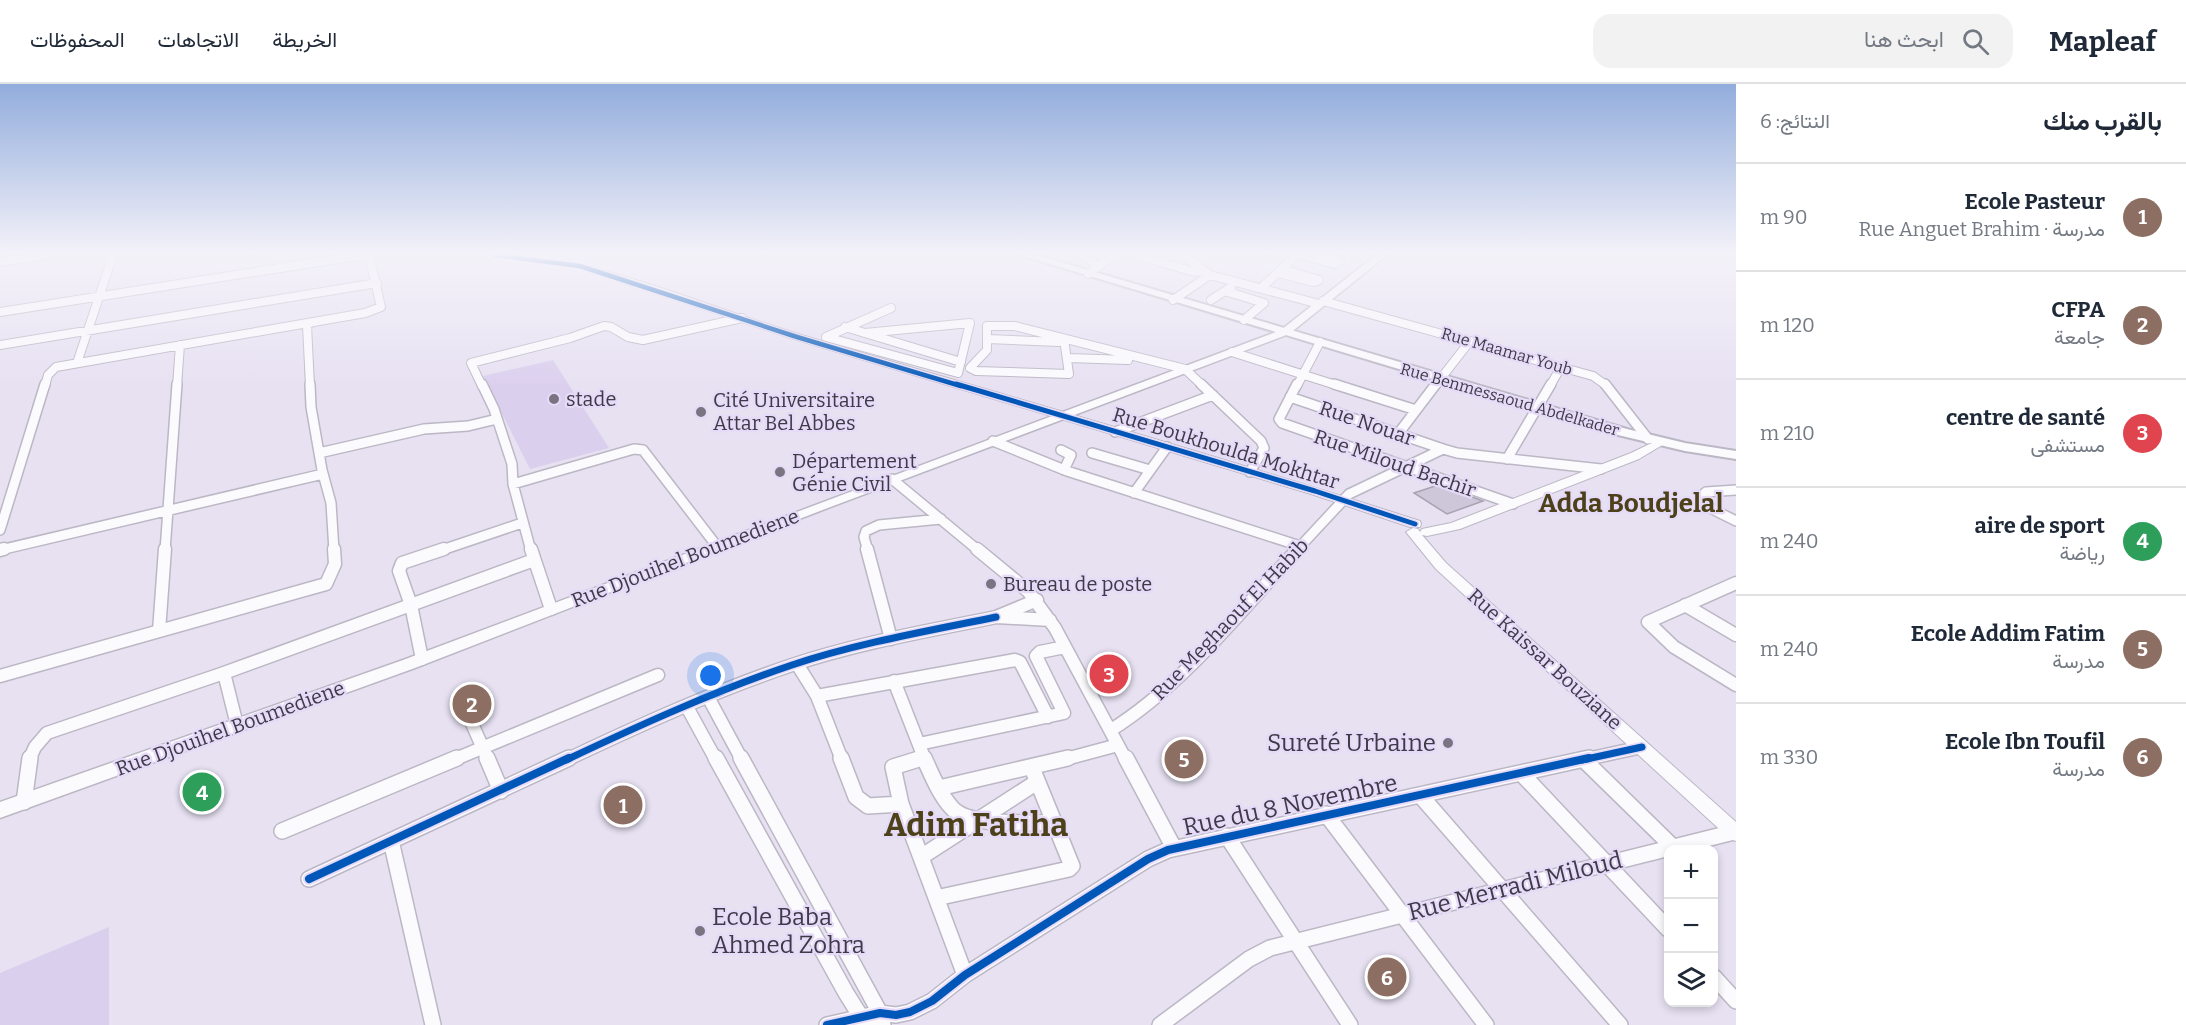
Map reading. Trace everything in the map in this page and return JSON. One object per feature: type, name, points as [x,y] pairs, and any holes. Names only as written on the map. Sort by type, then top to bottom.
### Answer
[{"type":"main road","name":"Rue Benmessaoud Abdelkader","points":[[1169,299],[1654,440],[1736,454]]},
{"type":"main road","name":"Rue Djouihel Boumediene","points":[[0,810],[422,659],[716,545],[1286,332],[1326,299]]},
{"type":"street","points":[[0,312],[86,299]]},
{"type":"street","points":[[77,363],[98,299]]},
{"type":"street","points":[[0,345],[281,299]]},
{"type":"street","points":[[0,530],[48,375],[56,367],[365,313],[381,307],[380,299]]},
{"type":"street","name":"Rue Boukhoulda Mokhtar","points":[[683,299],[877,361],[1382,512],[1418,529]]},
{"type":"street","points":[[1218,299],[1259,308]]},
{"type":"street","points":[[1244,320],[1264,303],[1251,299]]},
{"type":"street","name":"Rue Maamar Youb","points":[[1305,299],[1470,341],[1597,378],[1607,386],[1654,440]]},
{"type":"street","points":[[865,333],[968,323],[971,325],[958,373],[826,337],[891,308]]},
{"type":"street","points":[[551,609],[522,523],[513,483],[512,464],[497,419],[470,364],[474,361],[570,338],[604,326],[611,327],[628,337],[643,339],[742,318]]},
{"type":"street","points":[[0,676],[326,584],[335,564],[331,503],[322,474],[310,381],[307,325],[311,323]]},
{"type":"street","points":[[1065,340],[1070,373],[1067,374],[972,370],[972,365],[987,350],[987,326],[1000,324],[1185,369],[1263,444],[1263,450],[1250,472]]},
{"type":"street","points":[[846,327],[961,362]]},
{"type":"street","points":[[988,339],[1065,340]]},
{"type":"street","points":[[1398,434],[1470,341]]},
{"type":"street","points":[[1290,397],[1320,342]]},
{"type":"street","points":[[877,361],[903,345],[924,343]]},
{"type":"street","points":[[159,631],[180,345]]},
{"type":"street","points":[[1232,352],[1416,410]]},
{"type":"street","points":[[1068,358],[1149,360]]},
{"type":"street","points":[[1507,459],[1561,367]]},
{"type":"street","points":[[1115,432],[1213,395]]},
{"type":"street","name":"Rue Miloud Bachir","points":[[1290,397],[1279,419],[1286,425],[1513,504]]},
{"type":"street","name":"Rue Nouar","points":[[1290,397],[1457,453],[1601,470]]},
{"type":"street","points":[[319,453],[424,429],[468,426],[497,419]]},
{"type":"street","points":[[1418,529],[1464,522],[1513,504],[1635,456],[1654,440]]},
{"type":"street","points":[[993,441],[1064,470],[1300,546]]},
{"type":"street","points":[[1134,493],[1167,447]]},
{"type":"street","points":[[513,483],[634,449],[642,450],[716,545]]},
{"type":"street","name":"Rue Meghaouf El Habib","points":[[1111,730],[1141,711],[1167,688],[1343,500],[1353,492],[1443,449]]},
{"type":"street","points":[[1060,450],[1071,454],[1064,470]]},
{"type":"street","points":[[1092,453],[1150,470]]},
{"type":"street","points":[[0,550],[322,474]]},
{"type":"street","points":[[892,479],[1037,600],[1111,730],[1174,848]]},
{"type":"street","points":[[1736,490],[1706,492],[1700,497],[1706,506],[1736,521]]},
{"type":"street","points":[[891,639],[864,537],[866,531],[879,525],[940,519]]},
{"type":"street","points":[[422,659],[411,605],[399,571],[402,563],[522,523]]},
{"type":"street","name":"Rue Kaissar Bouziane","points":[[1418,529],[1434,558],[1735,832]]},
{"type":"street","points":[[24,802],[32,751],[38,740],[47,733],[224,673],[534,560]]},
{"type":"street","points":[[1732,588],[1685,604],[1651,620],[1649,625],[1688,655],[1736,686]]},
{"type":"street","points":[[309,879],[392,845],[501,791],[708,697],[798,664],[891,639],[996,617],[1037,600]]},
{"type":"street","points":[[1685,604],[1736,635]]},
{"type":"street","points":[[996,617],[1050,621]]},
{"type":"street","points":[[919,744],[1062,714],[1064,710],[1036,655],[1065,647]]},
{"type":"street","points":[[817,696],[1017,660],[1048,717]]},
{"type":"street","points":[[798,664],[817,696],[856,797],[868,806],[901,804]]},
{"type":"street","points":[[224,673],[237,725]]},
{"type":"street","points":[[282,831],[658,675]]},
{"type":"street","points":[[894,681],[924,758],[951,810],[959,816],[976,820],[1053,823]]},
{"type":"street","points":[[708,697],[874,1020]]},
{"type":"street","points":[[463,703],[501,791]]},
{"type":"street","points":[[687,707],[874,1020]]},
{"type":"street","points":[[939,788],[1034,775],[1118,745]]},
{"type":"street","name":"Rue du 8 Novembre","points":[[827,1025],[874,1020],[910,1012],[932,1001],[965,975],[1148,859],[1174,848],[1642,747]]},
{"type":"street","points":[[924,758],[893,767],[901,804],[965,975]]},
{"type":"street","points":[[1584,760],[1671,845]]},
{"type":"street","points":[[1521,773],[1664,925]]},
{"type":"street","points":[[921,857],[976,820],[1034,775]]},
{"type":"street","points":[[936,897],[1069,869],[1072,862],[1053,823],[1034,775]]},
{"type":"street","points":[[1420,795],[1620,1025]]},
{"type":"street","points":[[1326,814],[1486,1025]]},
{"type":"street","name":"Rue Merradi Miloud","points":[[1681,845],[1735,832]]},
{"type":"street","points":[[1227,836],[1350,1025]]},
{"type":"street","points":[[392,845],[433,1025]]},
{"type":"street","name":"Rue Merradi Miloud","points":[[1160,1025],[1249,959],[1270,948],[1501,888],[1664,849]]},
{"type":"street","points":[[1718,982],[1736,1001]]},
{"type":"shaded area","points":[[553,360],[609,448],[530,469],[483,376]]},
{"type":"shaded area","points":[[109,927],[109,1025],[0,1025],[0,973]]},
{"type":"building","points":[[1438,485],[1483,501],[1447,514],[1414,493]]},
{"type":"cycle path","points":[[685,299],[797,337],[1315,491],[1415,524]]},
{"type":"cycle path","points":[[309,879],[370,853],[609,740],[730,688],[792,665],[843,650],[996,617]]},
{"type":"cycle path","points":[[827,1025],[880,1013],[896,1015],[910,1012],[932,1001],[965,975],[1148,859],[1168,850],[1642,747]]},
{"type":"place","name":"stade","points":[[554,399]]},
{"type":"place","name":"Cité Universitaire Attar Bel Abbes","points":[[701,412]]},
{"type":"place","name":"Département Génie Civil","points":[[780,472]]},
{"type":"place","name":"Bureau de poste","points":[[991,584]]},
{"type":"place","name":"centre de santé","points":[[1109,674]]},
{"type":"place","name":"CFPA","points":[[472,704]]},
{"type":"place","name":"Sureté Urbaine","points":[[1448,743]]},
{"type":"place","name":"Ecole Addim Fatim","points":[[1184,759]]},
{"type":"place","name":"aire de sport","points":[[202,792]]},
{"type":"place","name":"Ecole Pasteur","points":[[623,805]]},
{"type":"place","name":"Ecole Baba Ahmed Zohra","points":[[700,931]]},
{"type":"place","name":"Ecole Ibn Toufil","points":[[1387,977]]},
{"type":"district","name":"Adda Boudjelal","points":[[1631,503]]},
{"type":"district","name":"Adim Fatiha","points":[[976,825]]}]
